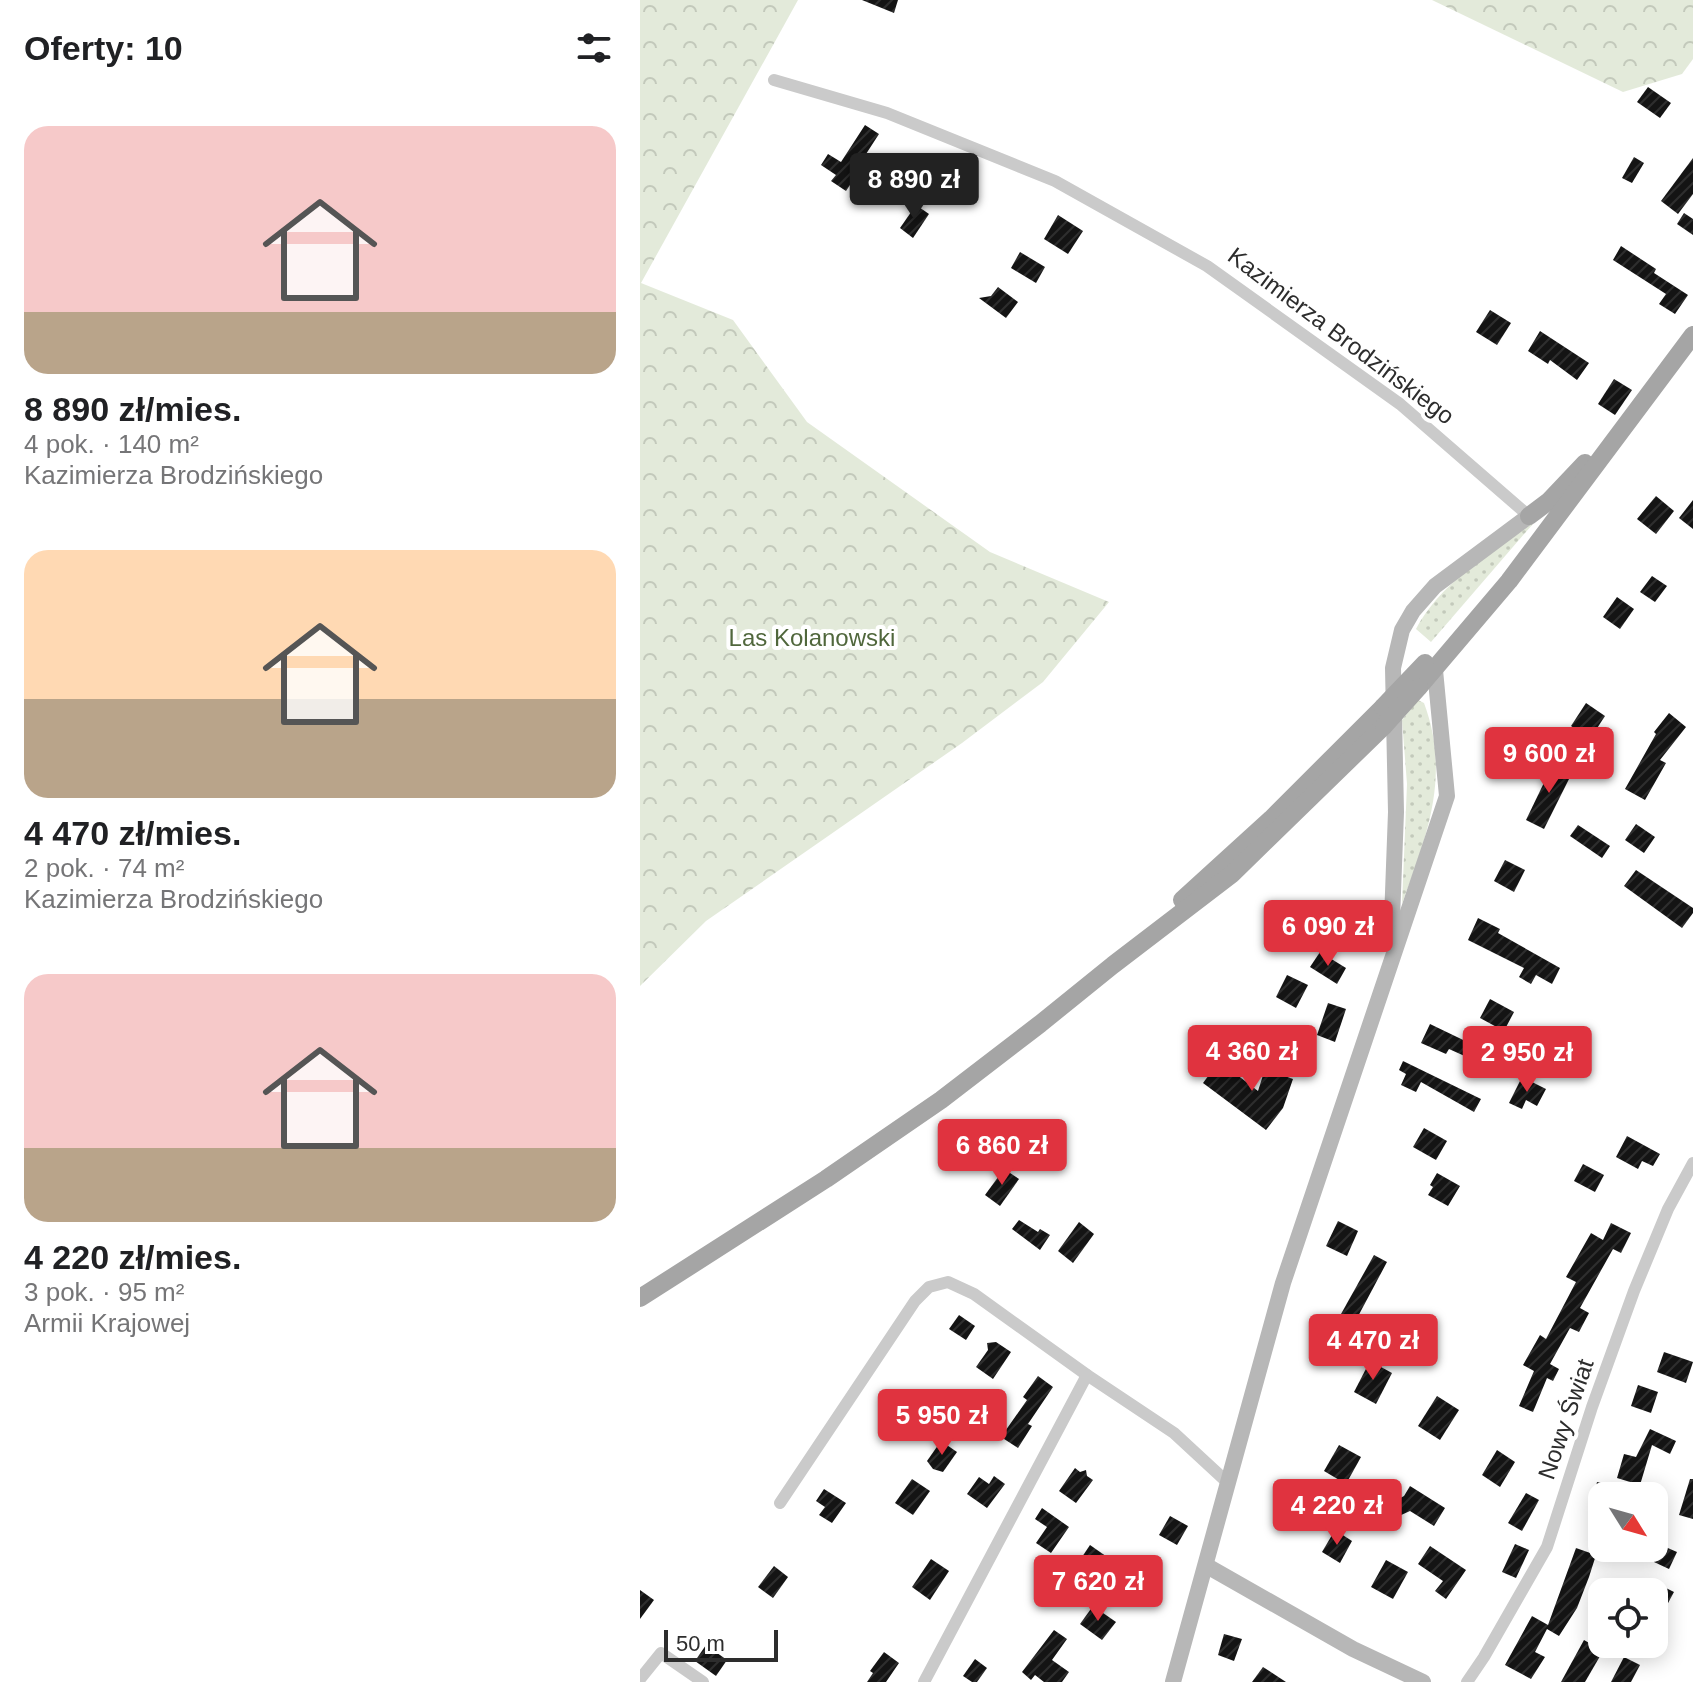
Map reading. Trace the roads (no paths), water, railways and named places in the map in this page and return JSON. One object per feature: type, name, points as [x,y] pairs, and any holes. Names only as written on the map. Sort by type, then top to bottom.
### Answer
[{"type":"main road","points":[[1384,716],[1547,527],[1693,335]]},
{"type":"main road","points":[[1391,963],[1396,825],[1393,668],[1402,630],[1413,611],[1435,586],[1549,501],[1645,400]]},
{"type":"main road","points":[[1173,1682],[1283,1283],[1447,796],[1430,666]]},
{"type":"main road","points":[[640,1298],[826,1179],[941,1100],[1113,965],[1419,687],[1430,666]]},
{"type":"main road","points":[[1207,1566],[1353,1649],[1423,1682]]},
{"type":"street","name":"Kazimierza Brodzińskiego","points":[[774,80],[887,113],[1055,181],[1207,266],[1400,404],[1529,516]]},
{"type":"street","name":"Nowy Świat","points":[[1467,1682],[1547,1547],[1592,1407],[1634,1291],[1668,1209],[1693,1163]]},
{"type":"street","points":[[780,1503],[915,1301],[929,1287],[948,1282],[974,1294],[1174,1433],[1227,1482]]},
{"type":"street","points":[[924,1682],[1087,1375]]},
{"type":"street","points":[[640,1679],[661,1653],[703,1682]]},
{"type":"park label","name":"Las Kolanowski","points":[[812,638]]}]
